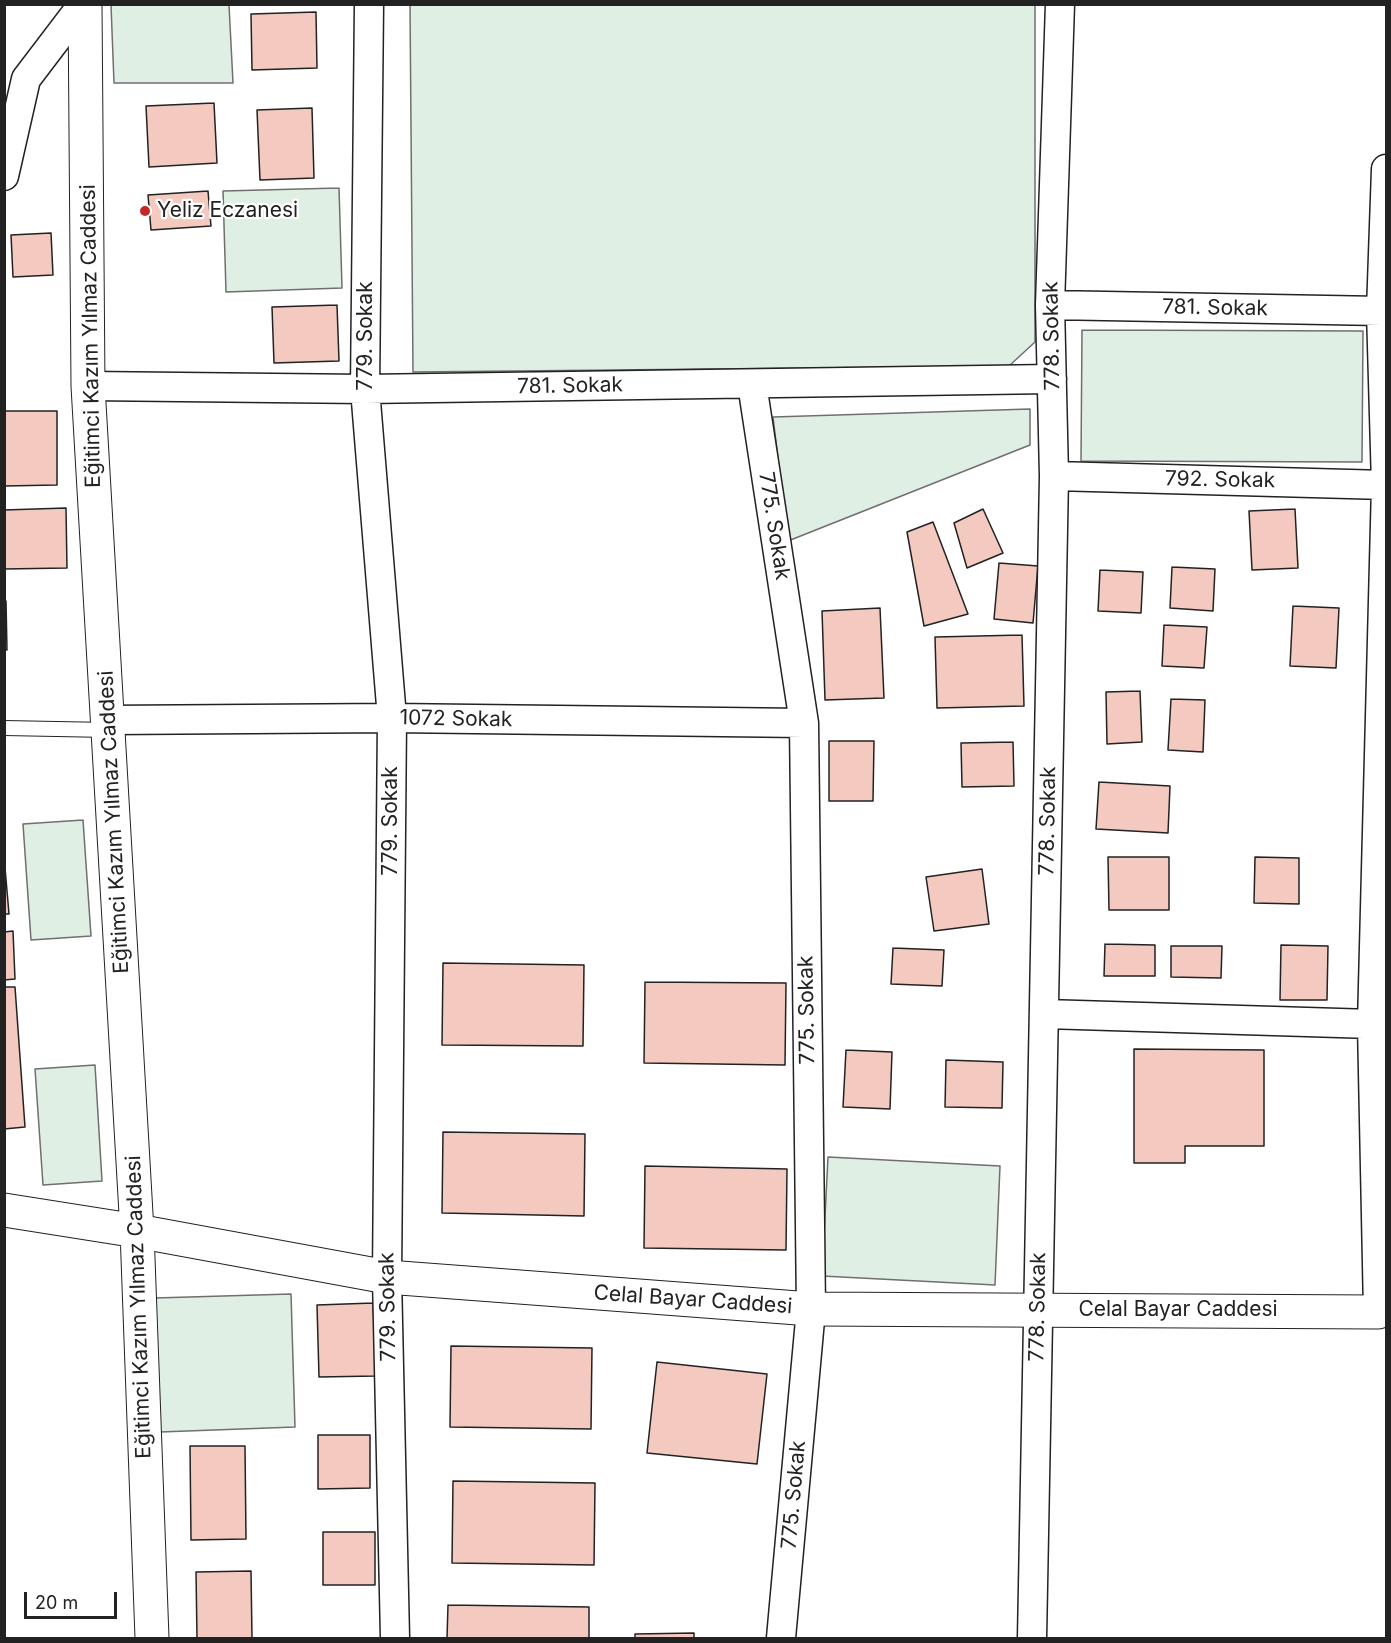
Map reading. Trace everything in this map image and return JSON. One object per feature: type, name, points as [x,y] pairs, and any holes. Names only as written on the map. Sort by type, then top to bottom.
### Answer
[{"type":"street","points":[[4,176],[26,79],[84,4]]},
{"type":"street","name":"Eğitimci Kazım Yılmaz Caddesi","points":[[84,4],[88,386],[137,1231],[152,1638]]},
{"type":"street","name":"779. Sokak","points":[[369,4],[365,389],[392,718],[387,1277],[395,1638]]},
{"type":"street","name":"778. Sokak","points":[[1032,1638],[1054,476],[1050,304],[1060,4]]},
{"type":"street","points":[[1382,1311],[1372,1024],[1386,484],[1381,311],[1386,170]]},
{"type":"street","name":"781. Sokak","points":[[1050,304],[1381,311]]},
{"type":"street","name":"781. Sokak","points":[[88,386],[365,389],[1052,379]]},
{"type":"street","name":"775. Sokak","points":[[752,384],[804,723],[811,1309],[781,1638]]},
{"type":"street","name":"792. Sokak","points":[[1054,476],[1386,484]]},
{"type":"street","name":"1072 Sokak","points":[[108,725],[392,718],[804,723]]},
{"type":"street","points":[[1045,1014],[1372,1024]]},
{"type":"street","name":"Celal Bayar Caddesi","points":[[4,1210],[137,1231],[387,1277],[811,1309],[1382,1311]]},
{"type":"lane","points":[[4,728],[108,725]]},
{"type":"green space","points":[[111,5],[229,5],[233,83],[114,83]]},
{"type":"green space","points":[[410,5],[1035,5],[1035,342],[1009,366],[413,372]]},
{"type":"green space","points":[[339,188],[342,288],[226,292],[223,191]]},
{"type":"green space","points":[[1082,330],[1363,331],[1362,462],[1081,461]]},
{"type":"green space","points":[[1030,409],[1030,445],[788,541],[773,417]]},
{"type":"green space","points":[[83,820],[91,936],[31,940],[23,824]]},
{"type":"green space","points":[[95,1065],[102,1181],[43,1185],[35,1069]]},
{"type":"green space","points":[[828,1157],[1000,1166],[995,1285],[822,1276]]},
{"type":"green space","points":[[291,1294],[295,1427],[160,1432],[155,1298]]},
{"type":"building","points":[[316,12],[317,68],[252,70],[251,14]]},
{"type":"building","points":[[214,103],[217,163],[149,167],[146,106]]},
{"type":"building","points":[[312,108],[314,178],[260,180],[257,110]]},
{"type":"building","points":[[208,191],[211,226],[151,230],[148,195]]},
{"type":"building","points":[[51,233],[53,275],[13,277],[11,235]]},
{"type":"building","points":[[337,305],[339,361],[274,363],[272,307]]},
{"type":"building","points":[[4,411],[57,411],[57,485],[4,486]]},
{"type":"building","points":[[66,508],[67,568],[4,569],[4,510]]},
{"type":"building","points":[[983,509],[1003,553],[967,568],[954,523]]},
{"type":"building","points":[[1295,509],[1298,568],[1252,570],[1249,511]]},
{"type":"building","points":[[933,522],[968,614],[924,626],[907,532]]},
{"type":"building","points":[[999,563],[1038,566],[1033,623],[994,619]]},
{"type":"building","points":[[1172,567],[1215,569],[1213,611],[1170,608]]},
{"type":"building","points":[[1100,570],[1143,572],[1141,613],[1098,611]]},
{"type":"building","points":[[4,601],[6,601],[7,650],[4,650]]},
{"type":"building","points":[[1293,606],[1339,608],[1336,668],[1290,666]]},
{"type":"building","points":[[880,608],[884,698],[825,700],[822,611]]},
{"type":"building","points":[[1164,625],[1207,627],[1204,668],[1162,666]]},
{"type":"building","points":[[1022,635],[1024,706],[937,708],[935,637]]},
{"type":"building","points":[[1140,691],[1142,742],[1107,744],[1106,692]]},
{"type":"building","points":[[1171,699],[1205,700],[1203,752],[1168,750]]},
{"type":"building","points":[[829,741],[874,741],[873,801],[829,801]]},
{"type":"building","points":[[1013,742],[1014,786],[962,787],[961,743]]},
{"type":"building","points":[[1099,782],[1170,786],[1168,833],[1096,829]]},
{"type":"building","points":[[4,856],[9,914],[4,914]]},
{"type":"building","points":[[1108,857],[1169,857],[1169,910],[1109,910]]},
{"type":"building","points":[[1255,857],[1299,858],[1299,904],[1254,903]]},
{"type":"building","points":[[982,869],[989,924],[934,931],[926,877]]},
{"type":"building","points":[[13,931],[15,979],[4,980],[4,932]]},
{"type":"building","points":[[1105,944],[1155,945],[1155,976],[1104,976]]},
{"type":"building","points":[[1281,945],[1328,946],[1327,1000],[1280,1000]]},
{"type":"building","points":[[1171,946],[1222,946],[1221,978],[1171,977]]},
{"type":"building","points":[[893,948],[944,950],[942,986],[891,984]]},
{"type":"building","points":[[443,963],[584,965],[583,1046],[442,1045]]},
{"type":"building","points":[[645,982],[786,983],[785,1065],[644,1063]]},
{"type":"building","points":[[4,987],[15,987],[25,1127],[4,1129]]},
{"type":"building","points":[[1134,1049],[1264,1050],[1264,1146],[1185,1146],[1185,1163],[1134,1163]]},
{"type":"building","points":[[846,1050],[892,1052],[890,1109],[843,1107]]},
{"type":"building","points":[[946,1060],[1003,1062],[1002,1108],[945,1107]]},
{"type":"building","points":[[443,1132],[585,1134],[584,1216],[442,1213]]},
{"type":"building","points":[[645,1166],[787,1169],[786,1250],[644,1248]]},
{"type":"building","points":[[373,1303],[376,1376],[319,1377],[317,1305]]},
{"type":"building","points":[[451,1346],[592,1348],[591,1429],[450,1427]]},
{"type":"building","points":[[657,1362],[767,1374],[757,1464],[647,1453]]},
{"type":"building","points":[[318,1435],[370,1435],[370,1488],[318,1489]]},
{"type":"building","points":[[190,1446],[245,1446],[246,1539],[191,1540]]},
{"type":"building","points":[[453,1481],[595,1483],[594,1565],[452,1563]]},
{"type":"building","points":[[323,1532],[375,1532],[375,1585],[323,1585]]},
{"type":"building","points":[[251,1571],[252,1638],[197,1638],[196,1572]]},
{"type":"building","points":[[448,1605],[589,1607],[589,1638],[447,1638]]},
{"type":"building","points":[[694,1633],[694,1638],[635,1638],[635,1634]]},
{"type":"place","name":"Yeliz Eczanesi","points":[[145,211]]}]
